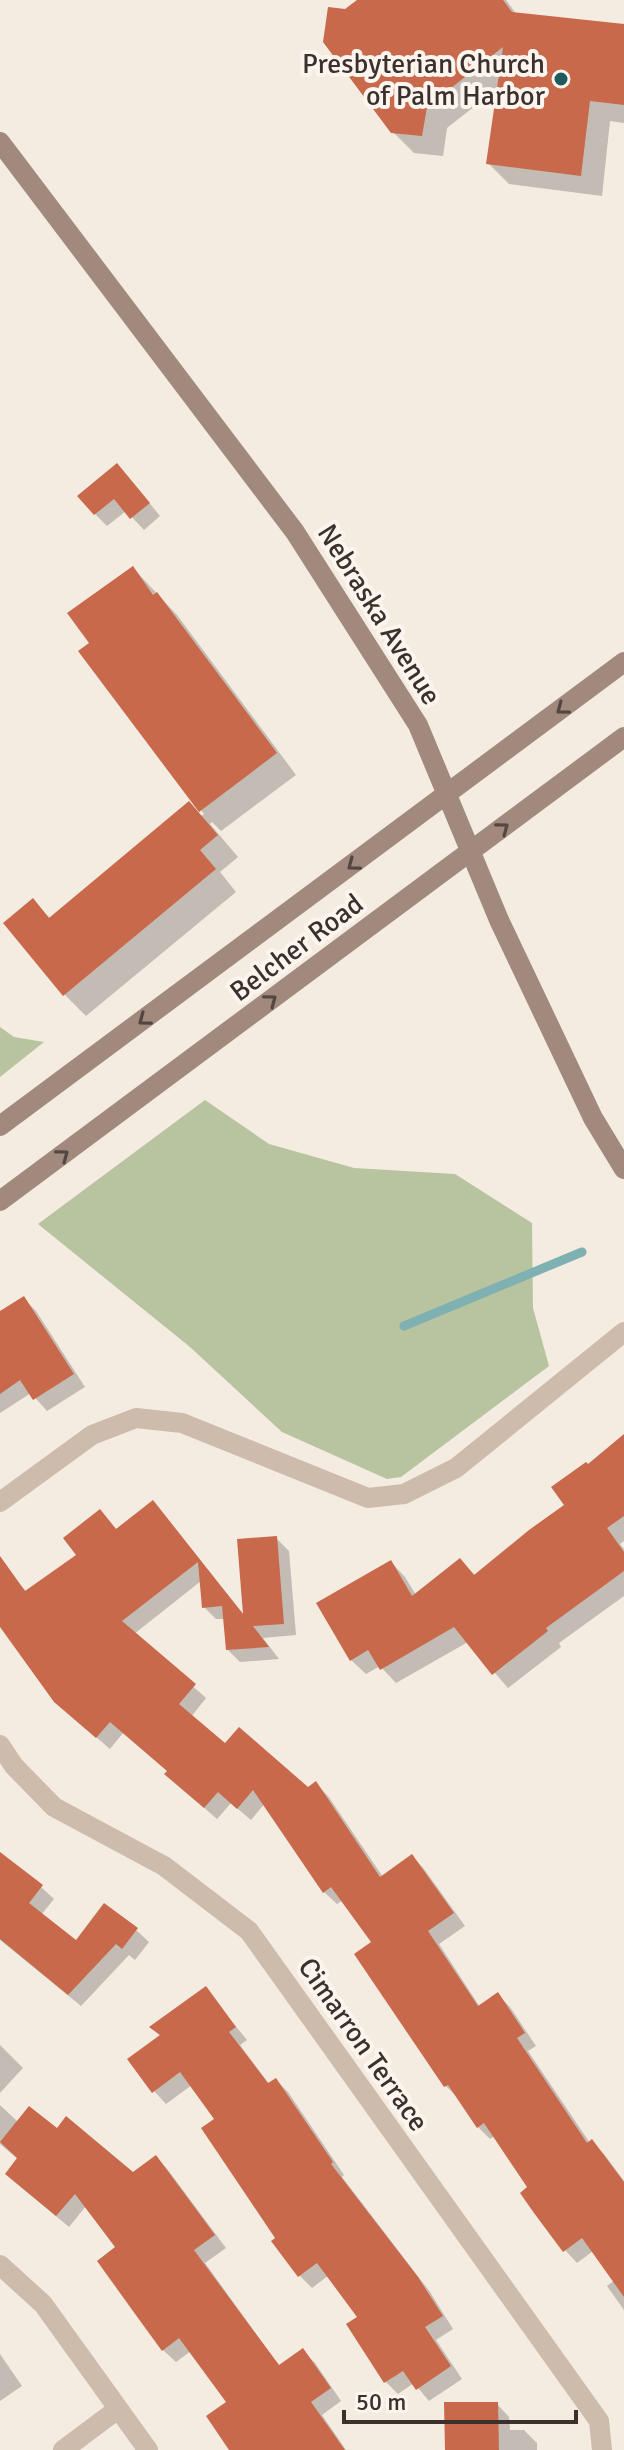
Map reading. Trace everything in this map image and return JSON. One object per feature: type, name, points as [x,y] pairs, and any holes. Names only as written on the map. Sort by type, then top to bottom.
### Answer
[{"type":"main road","name":"Nebraska Avenue","points":[[0,142],[295,532],[418,725],[499,920],[593,1118],[624,1169]]},
{"type":"main road","name":"Belcher Road","points":[[0,1126],[624,662]]},
{"type":"main road","name":"Belcher Road","points":[[0,1201],[624,737]]},
{"type":"street","points":[[0,1502],[92,1435],[136,1418],[182,1423],[368,1498],[404,1494],[456,1468],[624,1332]]},
{"type":"street","name":"Cimarron Terrace","points":[[0,1745],[14,1766],[54,1807],[164,1866],[249,1931],[599,2421],[602,2450]]},
{"type":"street","points":[[0,2265],[43,2304],[148,2450]]},
{"type":"street","points":[[63,2450],[118,2409]]},
{"type":"green space","points":[[0,1027],[14,1037],[44,1042],[0,1077]]},
{"type":"green space","points":[[205,1100],[269,1144],[354,1168],[455,1174],[532,1223],[533,1308],[549,1366],[401,1477],[387,1479],[282,1432],[190,1347],[38,1224]]},
{"type":"building","name":"Presbyterian Church of Palm Harbor","points":[[357,0],[503,0],[512,12],[624,24],[624,105],[590,101],[581,176],[486,164],[503,47],[427,107],[422,136],[391,133],[323,42],[328,7],[345,9]]},
{"type":"building","points":[[117,463],[150,503],[130,519],[114,499],[94,515],[77,496]]},
{"type":"building","points":[[133,566],[153,595],[157,592],[277,753],[199,812],[78,651],[89,643],[67,613]]},
{"type":"building","points":[[189,801],[218,835],[200,850],[216,869],[63,996],[3,923],[33,898],[49,918]]},
{"type":"building","points":[[24,1296],[74,1374],[33,1400],[20,1380],[0,1394],[0,1311]]},
{"type":"building","points":[[624,1434],[624,1516],[607,1528],[624,1552],[624,1571],[546,1628],[548,1631],[492,1675],[454,1627],[380,1670],[368,1650],[350,1661],[316,1603],[391,1560],[412,1596],[460,1558],[474,1575],[564,1505],[551,1487],[586,1462],[588,1464]]},
{"type":"building","points":[[153,1500],[243,1614],[237,1539],[277,1536],[284,1624],[253,1626],[269,1647],[226,1650],[222,1606],[202,1608],[198,1562],[122,1621],[196,1684],[179,1704],[225,1743],[239,1727],[308,1787],[316,1781],[380,1877],[412,1854],[454,1913],[428,1931],[478,2006],[498,1992],[525,2033],[517,2038],[587,2143],[592,2139],[624,2182],[624,2297],[582,2238],[563,2252],[534,2213],[520,2193],[527,2187],[484,2123],[477,2128],[448,2085],[444,2087],[354,1954],[371,1942],[331,1887],[323,1893],[253,1790],[237,1809],[218,1792],[204,1808],[110,1722],[96,1738],[54,1702],[0,1627],[0,1556],[25,1591],[76,1555],[63,1538],[100,1509],[116,1529]]},
{"type":"building","points":[[0,1852],[43,1885],[29,1903],[76,1940],[104,1903],[138,1928],[122,1949],[116,1944],[68,1995],[0,1939]]},
{"type":"building","points":[[206,1986],[236,2027],[229,2032],[268,2083],[276,2078],[333,2162],[331,2164],[418,2277],[443,2316],[425,2327],[451,2366],[416,2390],[403,2371],[384,2383],[346,2324],[357,2317],[317,2263],[298,2277],[271,2241],[275,2238],[201,2128],[214,2119],[180,2072],[152,2093],[127,2059],[160,2035],[149,2027]]},
{"type":"building","points":[[29,2106],[57,2128],[66,2116],[133,2172],[156,2155],[215,2235],[194,2250],[279,2365],[303,2348],[331,2388],[311,2402],[345,2450],[229,2450],[206,2416],[226,2402],[179,2338],[162,2351],[138,2318],[97,2261],[115,2247],[75,2194],[56,2216],[5,2174],[17,2158],[0,2142]]},
{"type":"building","points":[[444,2402],[498,2402],[499,2450],[445,2450]]},
{"type":"waterway","points":[[404,1326],[582,1252]]},
{"type":"place","name":"Presbyterian Church of Palm Harbor","points":[[561,79]]}]
